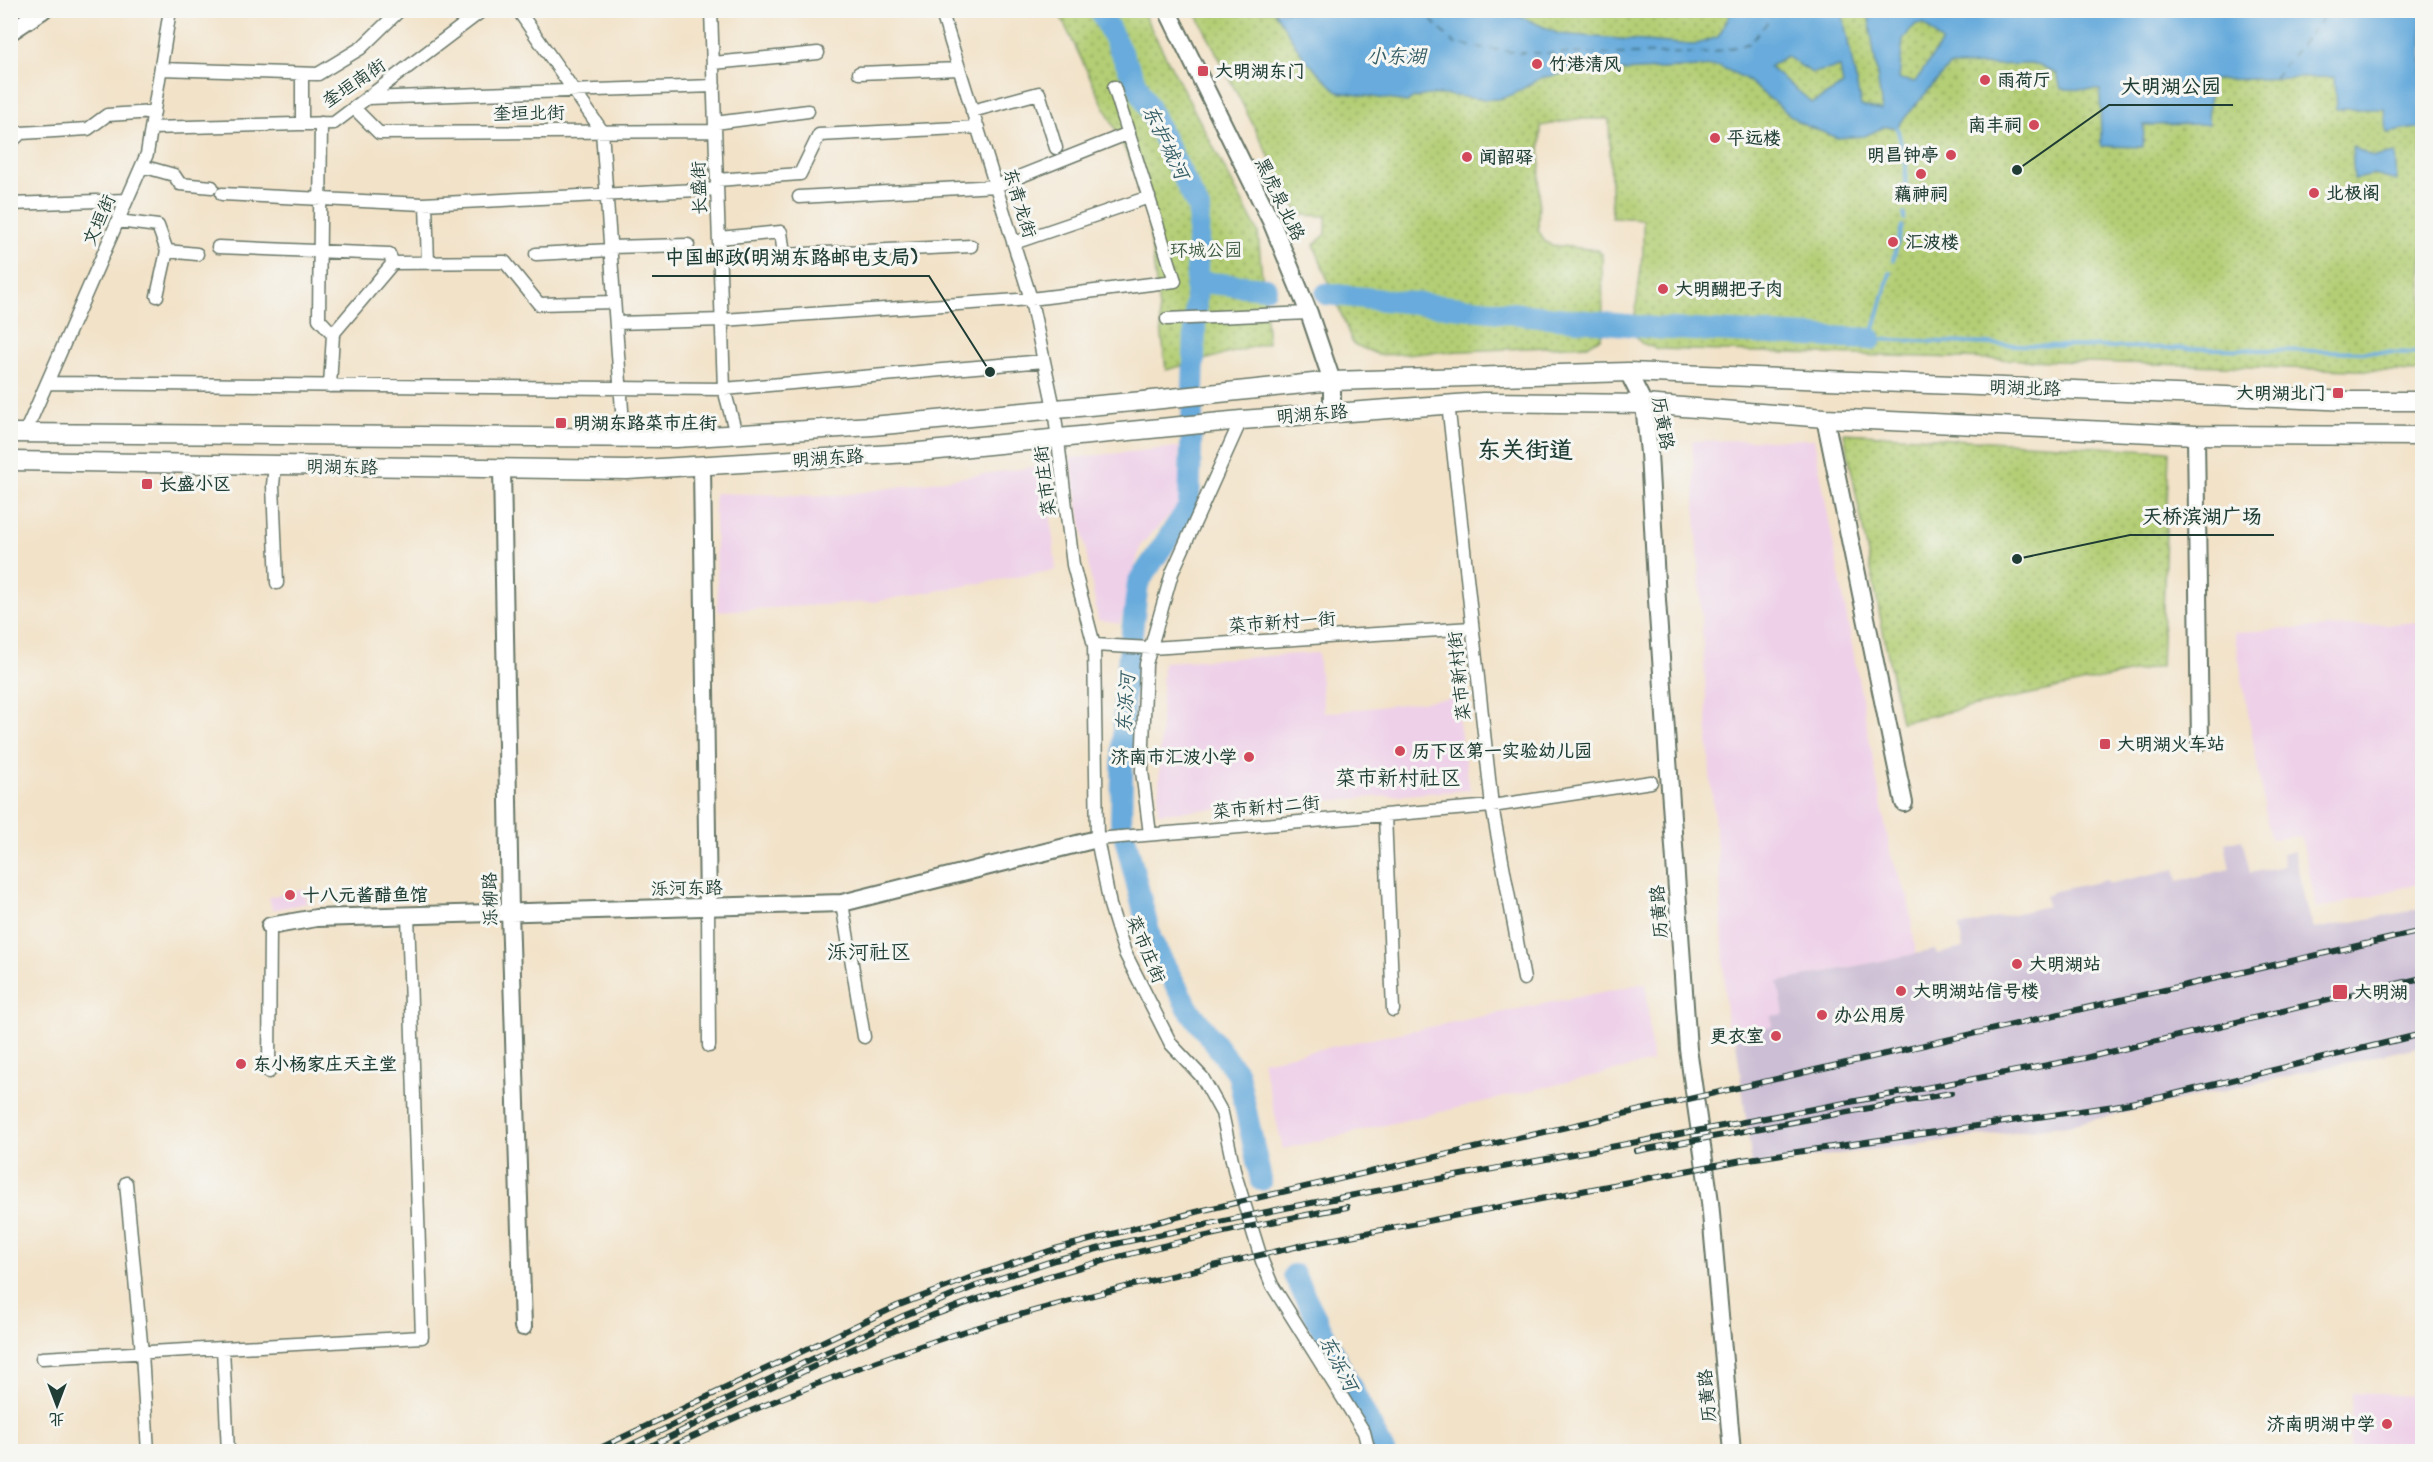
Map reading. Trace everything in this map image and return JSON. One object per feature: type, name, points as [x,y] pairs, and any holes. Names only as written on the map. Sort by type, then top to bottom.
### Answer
[{"type":"main road","name":"明湖东路","points":[[18,433],[624,438],[736,434],[872,426],[1332,381],[1628,372]]},
{"type":"main road","name":"明湖北路","points":[[1628,372],[2351,401],[2422,401]]},
{"type":"main road","name":"明湖东路","points":[[10,461],[627,470],[909,453],[1240,420],[1448,404],[1483,402],[1644,405]]},
{"type":"main road","points":[[1644,405],[1825,418],[2196,435],[2422,436]]},
{"type":"street","points":[[10,33],[43,10]]},
{"type":"street","name":"文垣街","points":[[18,433],[47,383],[147,154],[170,10]]},
{"type":"street","points":[[161,69],[318,75],[361,48],[400,10]]},
{"type":"street","name":"奎垣南街","points":[[151,128],[334,123],[483,10]]},
{"type":"street","points":[[518,10],[602,130],[624,438]]},
{"type":"street","name":"长盛街","points":[[711,10],[724,389],[736,434]]},
{"type":"street","name":"东青龙街","points":[[941,10],[1031,299],[1054,408]]},
{"type":"street","name":"黑虎泉北路","points":[[1167,10],[1271,221],[1309,313],[1332,381],[1332,412]]},
{"type":"street","points":[[713,63],[818,53]]},
{"type":"street","points":[[859,73],[959,69]]},
{"type":"street","points":[[302,74],[302,124]]},
{"type":"street","points":[[367,98],[714,86]]},
{"type":"street","points":[[616,323],[723,320],[1031,299],[1175,281],[1114,87]]},
{"type":"street","points":[[972,111],[1039,93],[1056,148]]},
{"type":"street","name":"奎垣北街","points":[[354,108],[379,133],[715,127],[808,111]]},
{"type":"street","points":[[10,143],[21,133],[88,129],[107,115],[154,112]]},
{"type":"street","points":[[321,123],[319,319],[333,334]]},
{"type":"street","points":[[142,166],[174,175],[180,184],[217,190],[320,199],[426,204],[606,195],[800,174],[819,135],[978,127]]},
{"type":"street","points":[[799,198],[996,186],[1129,134]]},
{"type":"street","points":[[1014,243],[1149,197]]},
{"type":"street","points":[[10,204],[127,200]]},
{"type":"street","points":[[426,204],[428,263]]},
{"type":"street","points":[[118,221],[158,226],[167,251],[157,296]]},
{"type":"street","points":[[719,238],[781,232],[784,255],[970,246]]},
{"type":"street","points":[[536,254],[688,245]]},
{"type":"street","points":[[218,247],[389,254],[393,263]]},
{"type":"street","points":[[167,251],[197,254]]},
{"type":"street","points":[[330,386],[333,334],[393,263],[505,262],[539,304],[614,302]]},
{"type":"street","points":[[1167,320],[1309,313]]},
{"type":"street","points":[[47,383],[724,389],[1044,361]]},
{"type":"street","name":"历黄路","points":[[1628,372],[1644,405],[1652,485],[1657,600],[1688,1049],[1710,1202],[1732,1452]]},
{"type":"street","name":"菜市新村街","points":[[1448,404],[1492,806],[1524,979]]},
{"type":"street","name":"菜市庄街","points":[[1054,408],[1073,565],[1100,645],[1097,839],[1110,905],[1125,953],[1171,1044],[1202,1077],[1222,1113],[1235,1174],[1262,1262],[1272,1285],[1364,1432],[1369,1452]]},
{"type":"street","points":[[1825,418],[1904,803]]},
{"type":"street","points":[[1149,834],[1142,771],[1147,648],[1172,573],[1240,420]]},
{"type":"street","points":[[2196,435],[2200,742]]},
{"type":"street","points":[[275,466],[273,485],[277,583]]},
{"type":"street","points":[[702,466],[710,1046]]},
{"type":"street","name":"泺柳路","points":[[502,469],[510,911],[523,1327]]},
{"type":"street","name":"菜市新村一街","points":[[1100,645],[1147,648],[1472,628]]},
{"type":"street","name":"菜市新村二街","points":[[1097,839],[1492,806],[1651,782]]},
{"type":"street","points":[[1385,815],[1393,1010]]},
{"type":"street","name":"泺河东路","points":[[270,926],[316,918],[842,903],[1097,839]]},
{"type":"street","points":[[842,903],[864,1037]]},
{"type":"street","points":[[42,1358],[422,1337],[408,915]]},
{"type":"street","points":[[269,1072],[270,926]]},
{"type":"street","points":[[126,1183],[142,1353],[148,1452]]},
{"type":"street","points":[[223,1348],[228,1452]]},
{"type":"shaded area","points":[[1814,439],[1891,856],[1908,898],[1916,954],[1779,982],[1784,1014],[1773,1026],[1727,1035],[1720,879],[1710,774],[1692,441]]},
{"type":"shaded area","points":[[1179,447],[1179,505],[1141,545],[1120,624],[1098,620],[1070,458]]},
{"type":"shaded area","points":[[1046,465],[1056,570],[873,602],[718,611],[714,493],[836,496]]},
{"type":"shaded area","points":[[2422,622],[2422,883],[2317,909],[2301,836],[2270,839],[2234,632]]},
{"type":"shaded area","name":"济南市汇波小学","points":[[1318,653],[1324,713],[1455,698],[1470,790],[1158,813],[1163,662]]},
{"type":"shaded area","name":"大明湖站","points":[[2242,839],[2250,873],[2284,866],[2282,854],[2294,851],[2305,902],[2314,929],[2422,909],[2422,1046],[2069,1125],[1752,1165],[1735,1033],[1772,1026],[1771,1016],[1784,1014],[1778,982],[1935,950],[1937,954],[1963,948],[1959,927],[2047,906],[2045,896],[2051,892],[2107,880],[2108,884],[2175,869],[2178,881],[2230,869],[2225,843]]},
{"type":"shaded area","points":[[305,889],[307,903],[272,910],[269,897]]},
{"type":"shaded area","points":[[1646,983],[1652,1062],[1283,1149],[1262,1061]]},
{"type":"shaded area","name":"济南明湖中学","points":[[2352,1393],[2422,1396],[2422,1451],[2350,1451]]},
{"type":"green space","name":"环城公园","points":[[1058,11],[1142,11],[1258,232],[1268,343],[1166,370],[1145,191]]},
{"type":"green space","points":[[1195,11],[2422,11],[2422,372],[1657,349],[1641,343],[1633,332],[1643,252],[1643,219],[1612,217],[1609,119],[1577,119],[1541,126],[1538,229],[1545,242],[1551,245],[1598,250],[1602,254],[1603,330],[1600,338],[1589,345],[1379,355],[1353,344],[1314,245],[1326,234],[1326,216],[1299,215]]},
{"type":"green space","points":[[1844,433],[2169,451],[2161,666],[1901,722]]},
{"type":"water","name":"小东湖","points":[[1274,11],[1509,11],[1559,34],[1694,45],[1718,37],[1729,17],[1729,11],[1842,11],[1861,106],[1882,110],[1868,11],[2422,11],[2422,127],[2387,133],[2385,109],[2336,109],[2334,77],[2210,80],[2208,124],[2144,125],[2143,147],[2101,146],[2100,90],[2061,89],[2057,74],[2038,64],[2032,64],[1949,66],[1897,127],[1884,127],[1865,136],[1837,138],[1800,123],[1744,78],[1719,66],[1562,74],[1541,78],[1504,98],[1428,95],[1407,102],[1338,92],[1304,58]],"holes":[[[1916,24],[1924,24],[1942,42],[1915,82],[1899,79],[1903,39]],[[1786,56],[1812,73],[1840,67],[1843,85],[1813,103],[1769,67]]]},
{"type":"water","points":[[2352,147],[2374,157],[2395,153],[2397,181],[2374,175],[2354,179]]},
{"type":"waterway","name":"东泺河","points":[[1100,10],[1199,209],[1189,507],[1138,583],[1124,697],[1121,821],[1151,940],[1188,1008],[1238,1074],[1261,1180]]},
{"type":"waterway","points":[[1897,127],[1906,164],[1905,194]]},
{"type":"waterway","points":[[1904,214],[1904,219]]},
{"type":"waterway","points":[[1893,260],[1902,226]]},
{"type":"waterway","points":[[1890,273],[1871,339],[2015,345],[2422,353]]},
{"type":"waterway","points":[[1198,282],[1266,288]]},
{"type":"waterway","points":[[1326,294],[1655,328],[1871,339]]},
{"type":"waterway","name":"东泺河","points":[[1294,1275],[1384,1452]]},
{"type":"ferry route","points":[[1421,10],[1455,44],[1519,53],[1628,54],[1711,53],[1750,43],[1770,19],[1773,10]]},
{"type":"ferry route","points":[[2274,78],[2329,10]]},
{"type":"railway","points":[[592,1452],[897,1306],[972,1277],[1055,1249],[1204,1210],[2422,931]]},
{"type":"railway","points":[[616,1452],[903,1316],[976,1286],[1055,1260],[1120,1243],[1290,1207],[2085,1058],[2422,978]]},
{"type":"railway","points":[[660,1452],[783,1397],[910,1349],[1033,1311],[1187,1272],[1304,1245],[1742,1160],[2162,1097],[2422,1034]]},
{"type":"railway","points":[[1636,1151],[1951,1093]]},
{"type":"railway","points":[[639,1452],[838,1355],[960,1305],[1068,1271],[1179,1242],[1347,1207]]},
{"type":"place","name":"竹港清风","points":[[1537,64]]},
{"type":"place","name":"大明湖东门","points":[[1203,71]]},
{"type":"place","name":"雨荷厅","points":[[1985,80]]},
{"type":"place","name":"南丰祠","points":[[2034,125]]},
{"type":"place","name":"平远楼","points":[[1715,138]]},
{"type":"place","name":"明昌钟亭","points":[[1951,155]]},
{"type":"place","name":"闻韶驿","points":[[1467,157]]},
{"type":"place","name":"大明湖公园","points":[[2017,170]]},
{"type":"place","name":"藕神祠","points":[[1921,174]]},
{"type":"place","name":"北极阁","points":[[2314,193]]},
{"type":"place","name":"汇波楼","points":[[1893,242]]},
{"type":"place","name":"大明醐把子肉","points":[[1663,289]]},
{"type":"place","name":"中国邮政(明湖东路邮电支局)","points":[[990,372]]},
{"type":"place","name":"大明湖北门","points":[[2338,393]]},
{"type":"place","name":"明湖东路菜市庄街","points":[[561,423]]},
{"type":"place","name":"长盛小区","points":[[147,484]]},
{"type":"place","name":"天桥滨湖广场","points":[[2017,559]]},
{"type":"place","name":"大明湖火车站","points":[[2105,744]]},
{"type":"place","name":"历下区第一实验幼儿园","points":[[1400,751]]},
{"type":"place","name":"济南市汇波小学","points":[[1249,757]]},
{"type":"place","name":"十八元酱醋鱼馆","points":[[290,895]]},
{"type":"place","name":"大明湖站","points":[[2017,964]]},
{"type":"place","name":"大明湖站信号楼","points":[[1901,991]]},
{"type":"place","name":"大明湖","points":[[2340,992]]},
{"type":"place","name":"办公用房","points":[[1822,1015]]},
{"type":"place","name":"更衣室","points":[[1776,1036]]},
{"type":"place","name":"东小杨家庄天主堂","points":[[241,1064]]},
{"type":"place","name":"济南明湖中学","points":[[2387,1424]]},
{"type":"district","name":"东关街道","points":[[1525,450]]},
{"type":"district","name":"菜市新村社区","points":[[1398,778]]},
{"type":"district","name":"泺河社区","points":[[869,952]]},
{"type":"water label","name":"东护城河","points":[[1166,142]]}]
